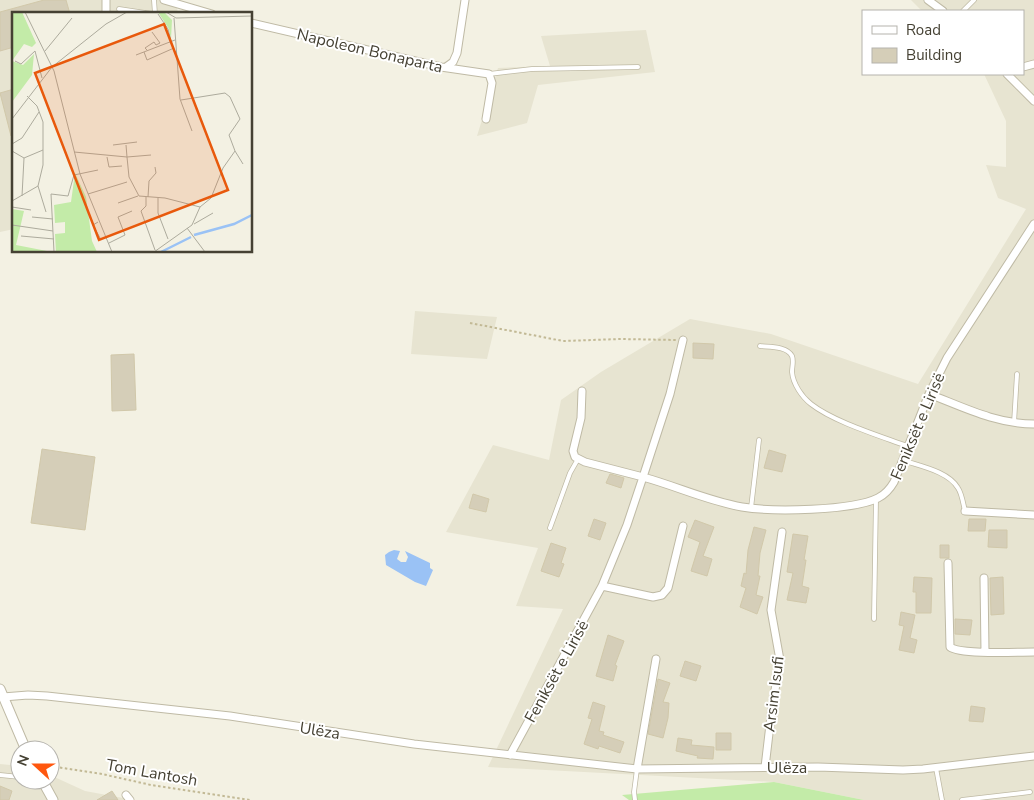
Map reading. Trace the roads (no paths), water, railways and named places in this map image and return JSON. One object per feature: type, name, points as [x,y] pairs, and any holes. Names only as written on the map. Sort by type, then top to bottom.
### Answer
[{"type":"street","points":[[164,0],[205,12]]},
{"type":"street","points":[[446,67],[453,62],[456,53],[465,0]]},
{"type":"street","points":[[928,0],[942,10]]},
{"type":"street","name":"Napoleon Bonaparta","points":[[252,23],[446,67],[489,74]]},
{"type":"street","points":[[486,119],[492,83],[489,74]]},
{"type":"street","points":[[1008,75],[1034,101]]},
{"type":"street","name":"Feniksët e Lirisë","points":[[876,499],[889,490],[928,394],[947,358],[1034,224]]},
{"type":"street","name":"Feniksët e Lirisë","points":[[510,755],[602,586],[627,525],[644,476],[670,394],[683,340]]},
{"type":"street","points":[[582,391],[580,418],[573,451],[578,460],[644,476],[725,503],[751,508],[775,510],[819,508],[859,504],[876,499]]},
{"type":"street","points":[[928,394],[982,415],[1014,423],[1034,424]]},
{"type":"street","points":[[965,511],[1034,515]]},
{"type":"street","points":[[602,586],[653,596],[662,595],[668,588],[683,526]]},
{"type":"street","name":"Arsim Isufi","points":[[765,767],[780,660],[771,610],[771,599],[782,532]]},
{"type":"street","points":[[948,563],[950,647],[956,650],[985,652],[1034,652]]},
{"type":"street","points":[[984,578],[985,652]]},
{"type":"street","points":[[637,769],[656,659]]},
{"type":"street","points":[[1,695],[21,740]]},
{"type":"street","name":"Ulëza","points":[[1,695],[47,696],[230,716],[414,744],[637,769],[765,767],[903,770],[936,768],[1034,756]]},
{"type":"lane","points":[[964,10],[974,0]]},
{"type":"lane","points":[[119,9],[139,12]]},
{"type":"lane","name":"Napoleon Bonaparta","points":[[489,74],[532,69],[638,67]]},
{"type":"lane","points":[[760,346],[781,349],[790,353],[794,382],[800,392],[819,410],[907,446]]},
{"type":"lane","points":[[1014,423],[1017,374]]},
{"type":"lane","points":[[751,508],[760,440]]},
{"type":"lane","points":[[550,528],[570,473],[578,460]]},
{"type":"lane","points":[[902,460],[948,477],[960,490],[965,511]]},
{"type":"lane","points":[[874,619],[876,499]]},
{"type":"lane","points":[[936,768],[942,800]]},
{"type":"lane","points":[[635,800],[634,792],[637,769]]},
{"type":"lane","points":[[962,800],[1030,792]]},
{"type":"water","points":[[394,550],[400,551],[397,559],[401,562],[406,562],[408,557],[405,551],[430,563],[430,568],[433,570],[426,586],[415,582],[386,565],[385,555]]}]
